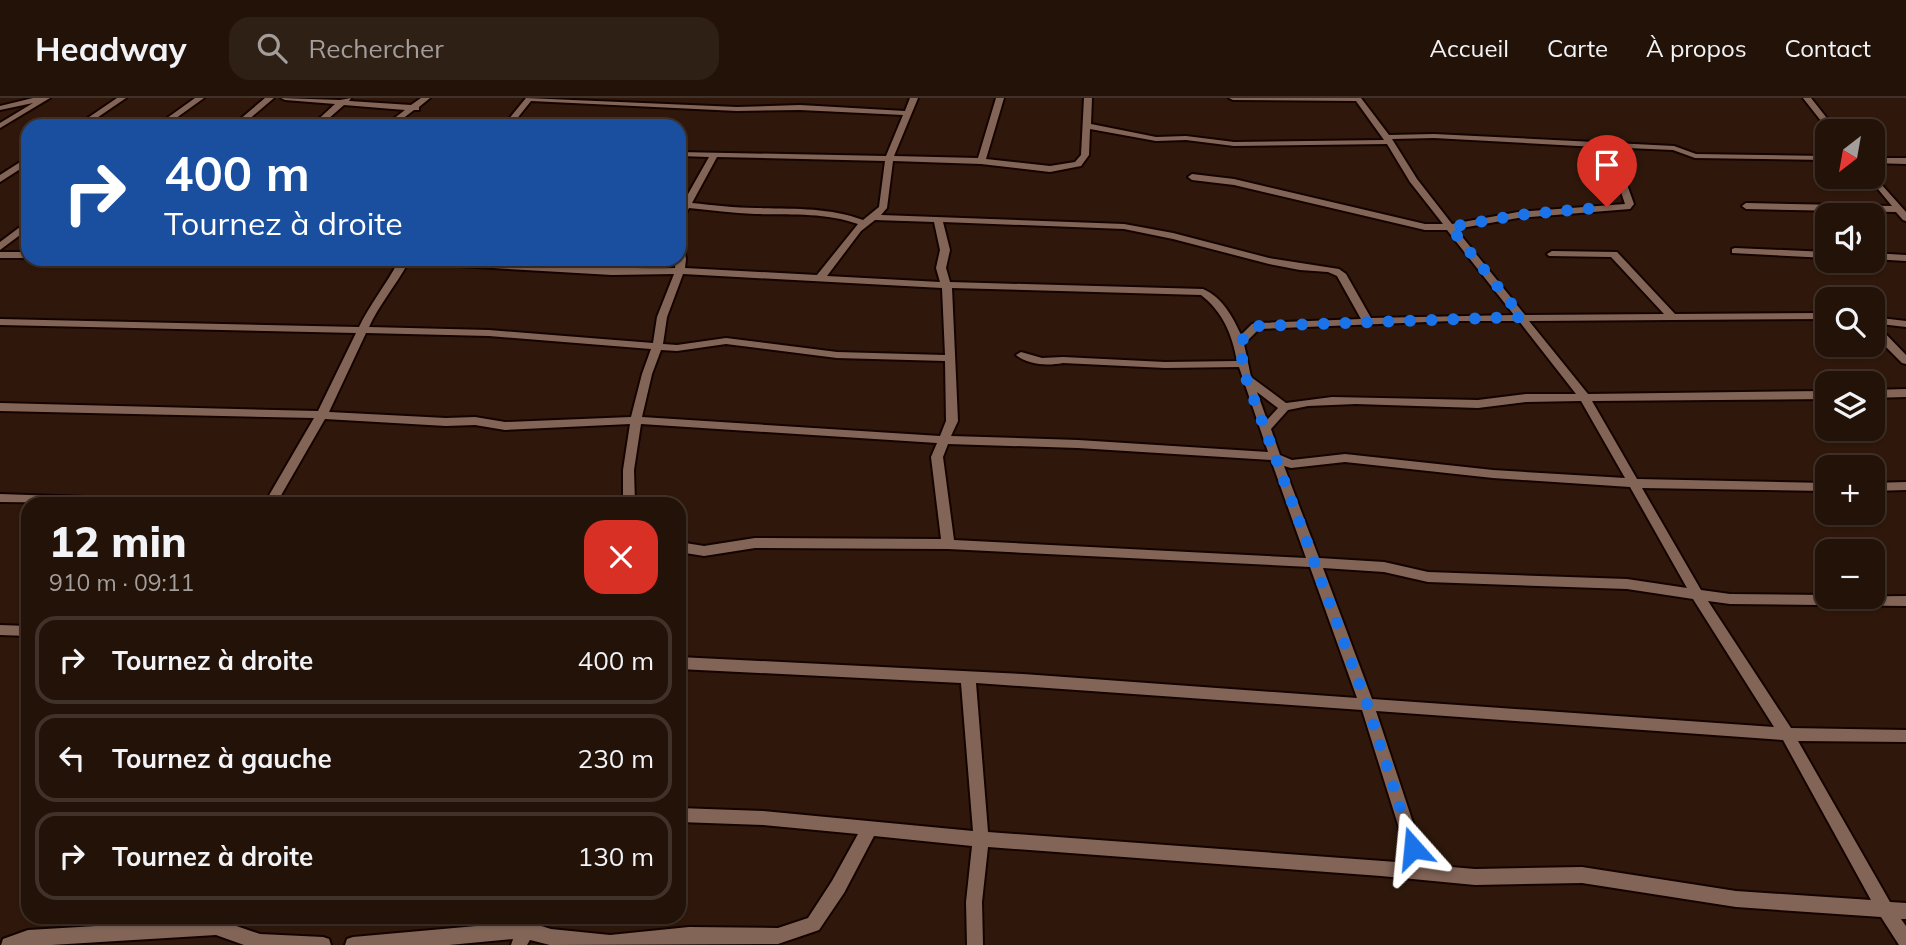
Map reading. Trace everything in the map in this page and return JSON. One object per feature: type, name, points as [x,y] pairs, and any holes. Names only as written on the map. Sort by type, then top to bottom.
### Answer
[{"type":"street","points":[[10,105],[22,98]]},
{"type":"street","points":[[0,107],[46,98]]},
{"type":"street","points":[[0,126],[46,98]]},
{"type":"street","points":[[90,119],[122,98]]},
{"type":"street","points":[[170,119],[200,98]]},
{"type":"street","points":[[244,119],[270,98]]},
{"type":"street","points":[[285,98],[345,99],[416,108]]},
{"type":"street","points":[[399,119],[426,98]]},
{"type":"street","points":[[821,277],[855,233],[884,205],[890,154],[905,113],[914,98]]},
{"type":"street","points":[[981,161],[1000,98]]},
{"type":"street","points":[[686,155],[981,161],[1050,169],[1078,164],[1084,155],[1088,98]]},
{"type":"street","points":[[1233,98],[1357,99],[1388,140],[1413,180],[1585,398],[1636,483],[1698,596],[1787,734],[1884,908],[1906,941]]},
{"type":"street","points":[[1807,98],[1824,119]]},
{"type":"street","points":[[323,119],[345,99]]},
{"type":"street","points":[[513,119],[529,99],[670,102],[737,109],[770,106],[905,113]]},
{"type":"street","points":[[1086,125],[1156,139],[1186,138],[1234,144],[1441,136],[1674,148],[1695,156],[1815,159]]},
{"type":"street","points":[[1192,177],[1234,182],[1411,224],[1450,227],[1518,215],[1627,206],[1630,204],[1617,169],[1599,145]]},
{"type":"street","points":[[686,199],[714,155]]},
{"type":"street","points":[[1885,160],[1906,161]]},
{"type":"street","points":[[0,179],[21,165]]},
{"type":"street","points":[[1882,189],[1906,218]]},
{"type":"street","points":[[686,205],[755,211],[790,210],[847,217],[866,224]]},
{"type":"street","points":[[1745,206],[1898,209]]},
{"type":"street","points":[[874,217],[1132,226],[1296,266],[1335,270],[1341,274],[1368,322]]},
{"type":"street","points":[[938,220],[945,250],[941,268],[946,285],[952,421],[937,457],[948,544]]},
{"type":"street","points":[[0,247],[21,230]]},
{"type":"street","points":[[1735,251],[1815,254]]},
{"type":"street","points":[[1552,254],[1614,254],[1672,316]]},
{"type":"street","points":[[0,255],[21,255]]},
{"type":"street","points":[[1885,256],[1906,257]]},
{"type":"street","points":[[274,497],[322,415],[371,312],[388,290],[401,266]]},
{"type":"street","points":[[516,266],[612,272],[680,271],[821,277],[946,285],[1203,292],[1220,304],[1230,318],[1239,343],[1246,378],[1368,707],[1421,872]]},
{"type":"street","points":[[628,497],[626,478],[637,420],[659,342],[657,331],[682,266]]},
{"type":"street","points":[[1239,343],[1252,329],[1266,326],[1522,317],[1815,316]]},
{"type":"street","points":[[1230,318],[1266,326]]},
{"type":"street","points":[[1885,321],[1906,324]]},
{"type":"street","points":[[0,323],[489,333],[677,348],[726,341],[837,355],[950,358]]},
{"type":"street","points":[[1885,340],[1906,361]]},
{"type":"street","points":[[1021,355],[1037,362],[1049,363],[1063,360],[1165,365],[1242,364]]},
{"type":"street","points":[[1246,378],[1284,407],[1343,401],[1480,404],[1527,398],[1815,395]]},
{"type":"street","points":[[1885,394],[1906,393]]},
{"type":"street","points":[[0,407],[322,415],[446,422],[475,421],[505,426],[637,420],[945,440],[1078,444],[1273,456],[1292,464],[1345,458],[1480,473],[1636,483],[1760,488],[1815,487]]},
{"type":"street","points":[[1265,428],[1284,407]]},
{"type":"street","points":[[1885,487],[1906,486]]},
{"type":"street","points":[[0,498],[21,499]]},
{"type":"street","points":[[686,548],[704,551],[755,542],[948,544],[1384,567],[1428,577],[1469,576],[1627,584],[1698,596],[1906,601]]},
{"type":"street","points":[[0,630],[21,631]]},
{"type":"street","points":[[686,663],[968,677],[1368,707],[1787,734],[1906,736]]},
{"type":"street","points":[[968,677],[981,839],[974,902],[975,945]]},
{"type":"street","points":[[686,815],[1475,877],[1582,875],[1736,899],[1906,911]]},
{"type":"street","points":[[353,945],[525,931],[551,937],[610,943],[689,935],[778,936],[813,924],[838,887],[870,828]]},
{"type":"street","points":[[9,945],[40,937],[216,927],[260,942],[323,945]]},
{"type":"route","points":[[1413,848],[1368,707],[1246,378],[1239,343],[1256,326],[1522,317],[1450,227],[1518,215],[1607,207]]}]
